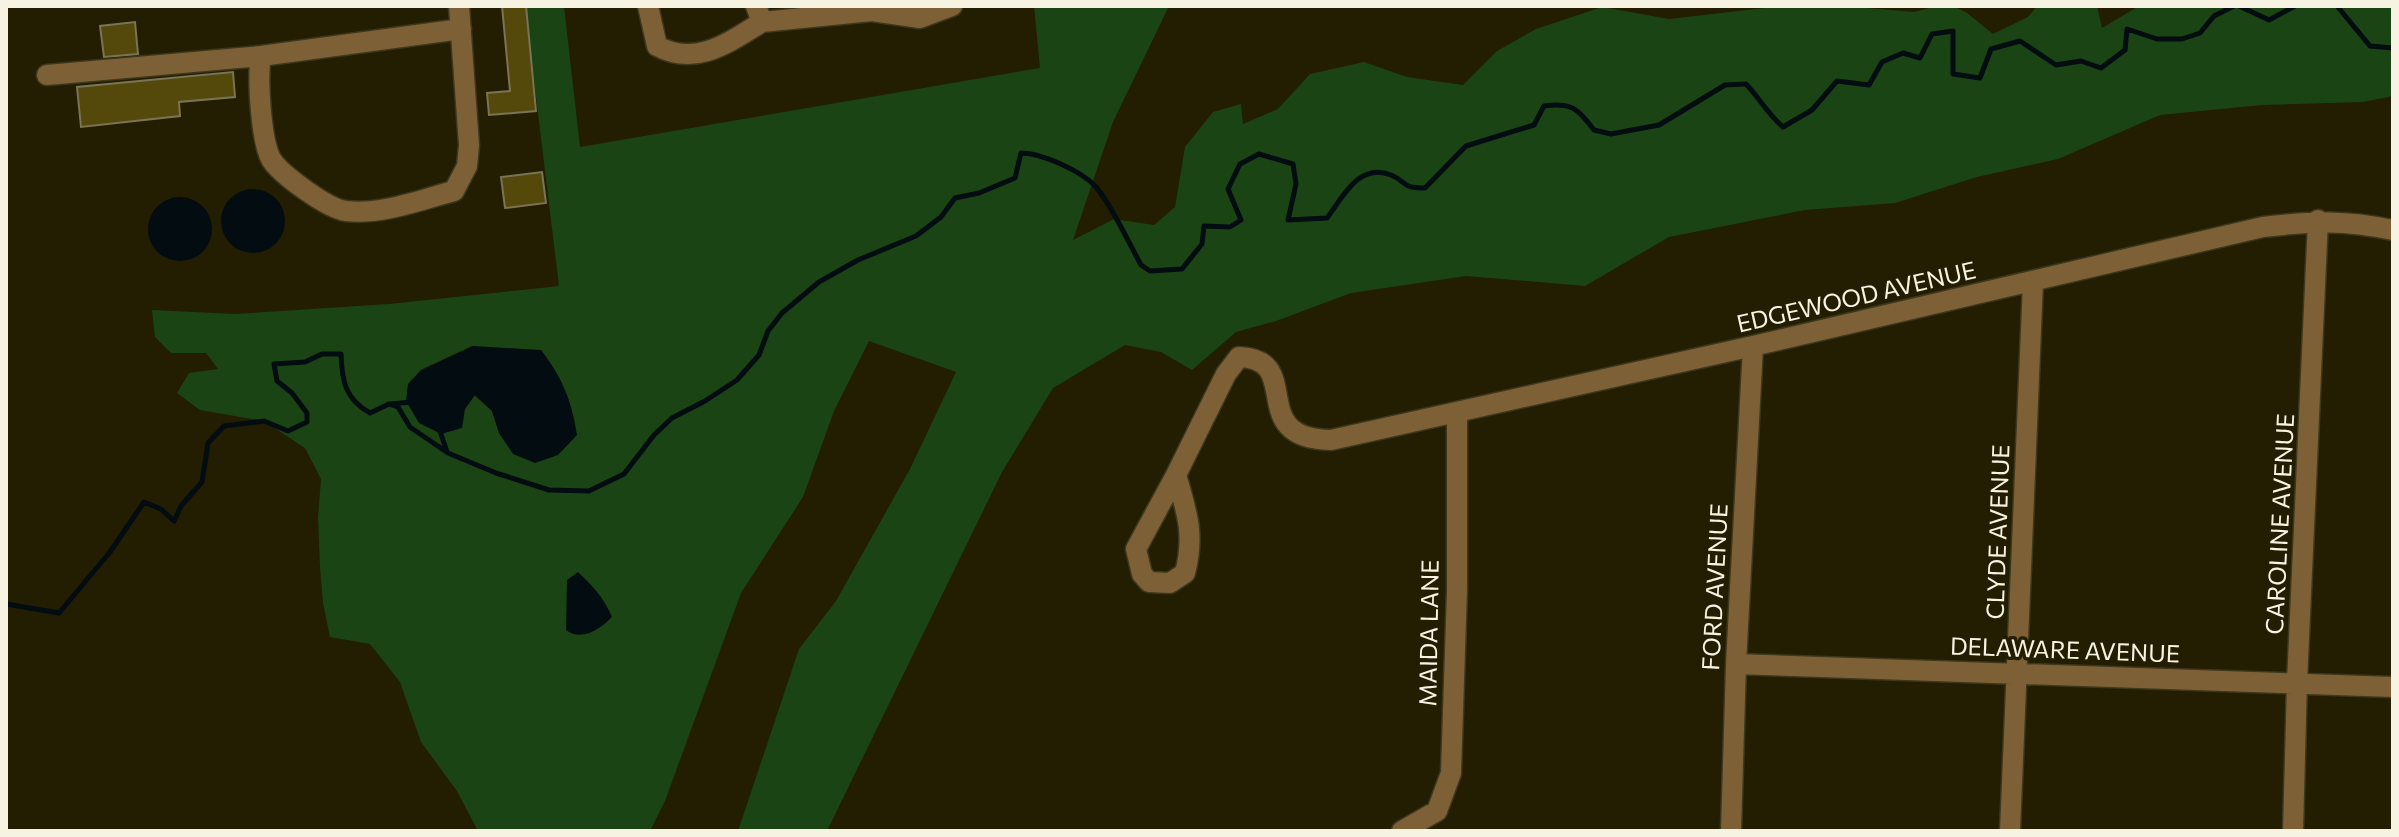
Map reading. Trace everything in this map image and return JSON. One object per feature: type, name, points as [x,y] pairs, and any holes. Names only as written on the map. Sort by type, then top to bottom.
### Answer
[{"type":"street","points":[[261,56],[260,107],[271,160],[312,196],[343,211],[382,211],[454,191],[467,166],[469,145],[459,6]]},
{"type":"street","points":[[648,6],[657,46],[673,54],[716,50],[759,14],[872,8],[920,18],[952,6]]},
{"type":"street","points":[[47,75],[261,56],[461,29]]},
{"type":"street","name":"EDGEWOOD AVENUE","points":[[1176,475],[1226,374],[1239,357],[1256,358],[1266,365],[1273,379],[1284,422],[1294,433],[1311,440],[1331,440],[2263,227],[2318,220],[2361,223],[2393,230]]},
{"type":"street","name":"CAROLINE AVENUE","points":[[2293,831],[2318,220]]},
{"type":"street","name":"CLYDE AVENUE","points":[[2010,831],[2033,282]]},
{"type":"street","name":"FORD AVENUE","points":[[1731,831],[1736,664],[1753,346]]},
{"type":"street","name":"MAIDA LANE","points":[[1402,831],[1437,811],[1451,773],[1457,590],[1457,413]]},
{"type":"street","points":[[1176,475],[1190,521],[1192,550],[1185,573],[1170,583],[1149,582],[1142,574],[1136,549],[1176,475]]},
{"type":"street","name":"DELAWARE AVENUE","points":[[1736,664],[2393,687]]},
{"type":"green space","points":[[525,6],[564,6],[580,147],[1040,68],[1034,6],[1169,6],[1113,122],[1073,240],[1114,219],[1154,225],[1175,207],[1185,147],[1213,112],[1241,104],[1243,124],[1278,109],[1310,74],[1364,62],[1407,77],[1463,85],[1497,51],[1536,29],[1602,7],[1669,19],[1773,7],[1854,7],[1914,12],[1937,6],[1953,6],[1993,34],[2028,17],[2037,6],[2097,6],[2102,28],[2139,6],[2393,6],[2393,96],[2363,102],[2262,105],[2160,115],[2058,159],[1977,177],[1895,203],[1805,210],[1669,237],[1585,286],[1466,276],[1351,293],[1276,321],[1236,332],[1192,370],[1161,352],[1125,345],[1053,388],[1002,472],[827,831],[738,831],[799,649],[836,601],[910,469],[956,372],[869,341],[834,411],[803,497],[741,593],[665,801],[650,831],[478,831],[457,791],[421,742],[400,682],[370,644],[330,637],[320,567],[318,517],[321,479],[305,448],[264,421],[200,410],[177,393],[189,373],[218,369],[206,353],[171,353],[155,337],[152,310],[235,314],[389,304],[559,286]],"holes":[[[472,346],[498,350],[499,433],[492,411],[474,395],[465,409],[420,370]]]},
{"type":"shaded area","points":[[247,189],[259,189],[276,198],[283,209],[283,233],[276,244],[259,253],[247,253],[235,248],[226,239],[221,227],[221,215],[226,203],[235,194]]},
{"type":"shaded area","points":[[174,197],[186,197],[203,206],[210,217],[210,241],[203,252],[186,261],[174,261],[162,256],[153,247],[148,235],[148,223],[153,211],[162,202]]},
{"type":"shaded area","points":[[473,346],[541,350],[565,390],[577,435],[558,455],[535,463],[513,454],[499,433],[492,411],[475,395],[465,409],[462,428],[441,434],[419,423],[406,401],[408,384],[420,371]]},
{"type":"shaded area","points":[[578,572],[598,593],[612,617],[596,630],[578,635],[566,630],[567,580]]},
{"type":"building","points":[[502,6],[526,6],[536,111],[489,115],[487,93],[510,91]]},
{"type":"building","points":[[135,22],[138,54],[104,57],[100,26]]},
{"type":"building","points":[[233,72],[235,97],[179,102],[180,116],[81,127],[77,87]]},
{"type":"building","points":[[542,172],[546,203],[505,208],[501,177]]},
{"type":"waterway","points":[[6,604],[59,613],[110,552],[144,502],[161,509],[174,521],[181,506],[202,482],[208,443],[224,426],[264,421],[288,431],[307,422],[307,413],[292,393],[277,381],[274,364],[305,362],[322,354],[341,354],[346,388],[355,402],[370,413],[389,404],[398,407],[410,427],[448,453],[549,490],[589,491],[624,474],[654,435],[672,418],[737,380],[759,355],[768,331],[782,313],[819,282],[858,260],[916,236],[941,217],[955,198],[979,193],[1015,178],[1021,153],[1050,160],[1090,181],[1108,203],[1141,265],[1150,271],[1182,269],[1202,244],[1204,226],[1230,227],[1241,220],[1228,189],[1240,164],[1259,154],[1293,164],[1296,184],[1288,220],[1327,218],[1361,177],[1380,172],[1408,186],[1425,188],[1466,146],[1534,125],[1544,106],[1568,106],[1594,130],[1611,134],[1659,125],[1725,85],[1746,84],[1783,127],[1812,110],[1837,81],[1869,85],[1882,62],[1903,53],[1920,58],[1932,34],[1953,31],[1953,74],[1980,78],[1991,49],[2020,41],[2056,65],[2081,61],[2101,68],[2125,50],[2127,29],[2157,39],[2182,39],[2200,33],[2214,16],[2234,6]]},
{"type":"waterway","points":[[2239,6],[2269,20],[2295,6]]},
{"type":"waterway","points":[[2337,6],[2370,46],[2393,48]]},
{"type":"waterway","points":[[390,404],[412,402]]},
{"type":"waterway","points":[[440,431],[447,452]]}]
